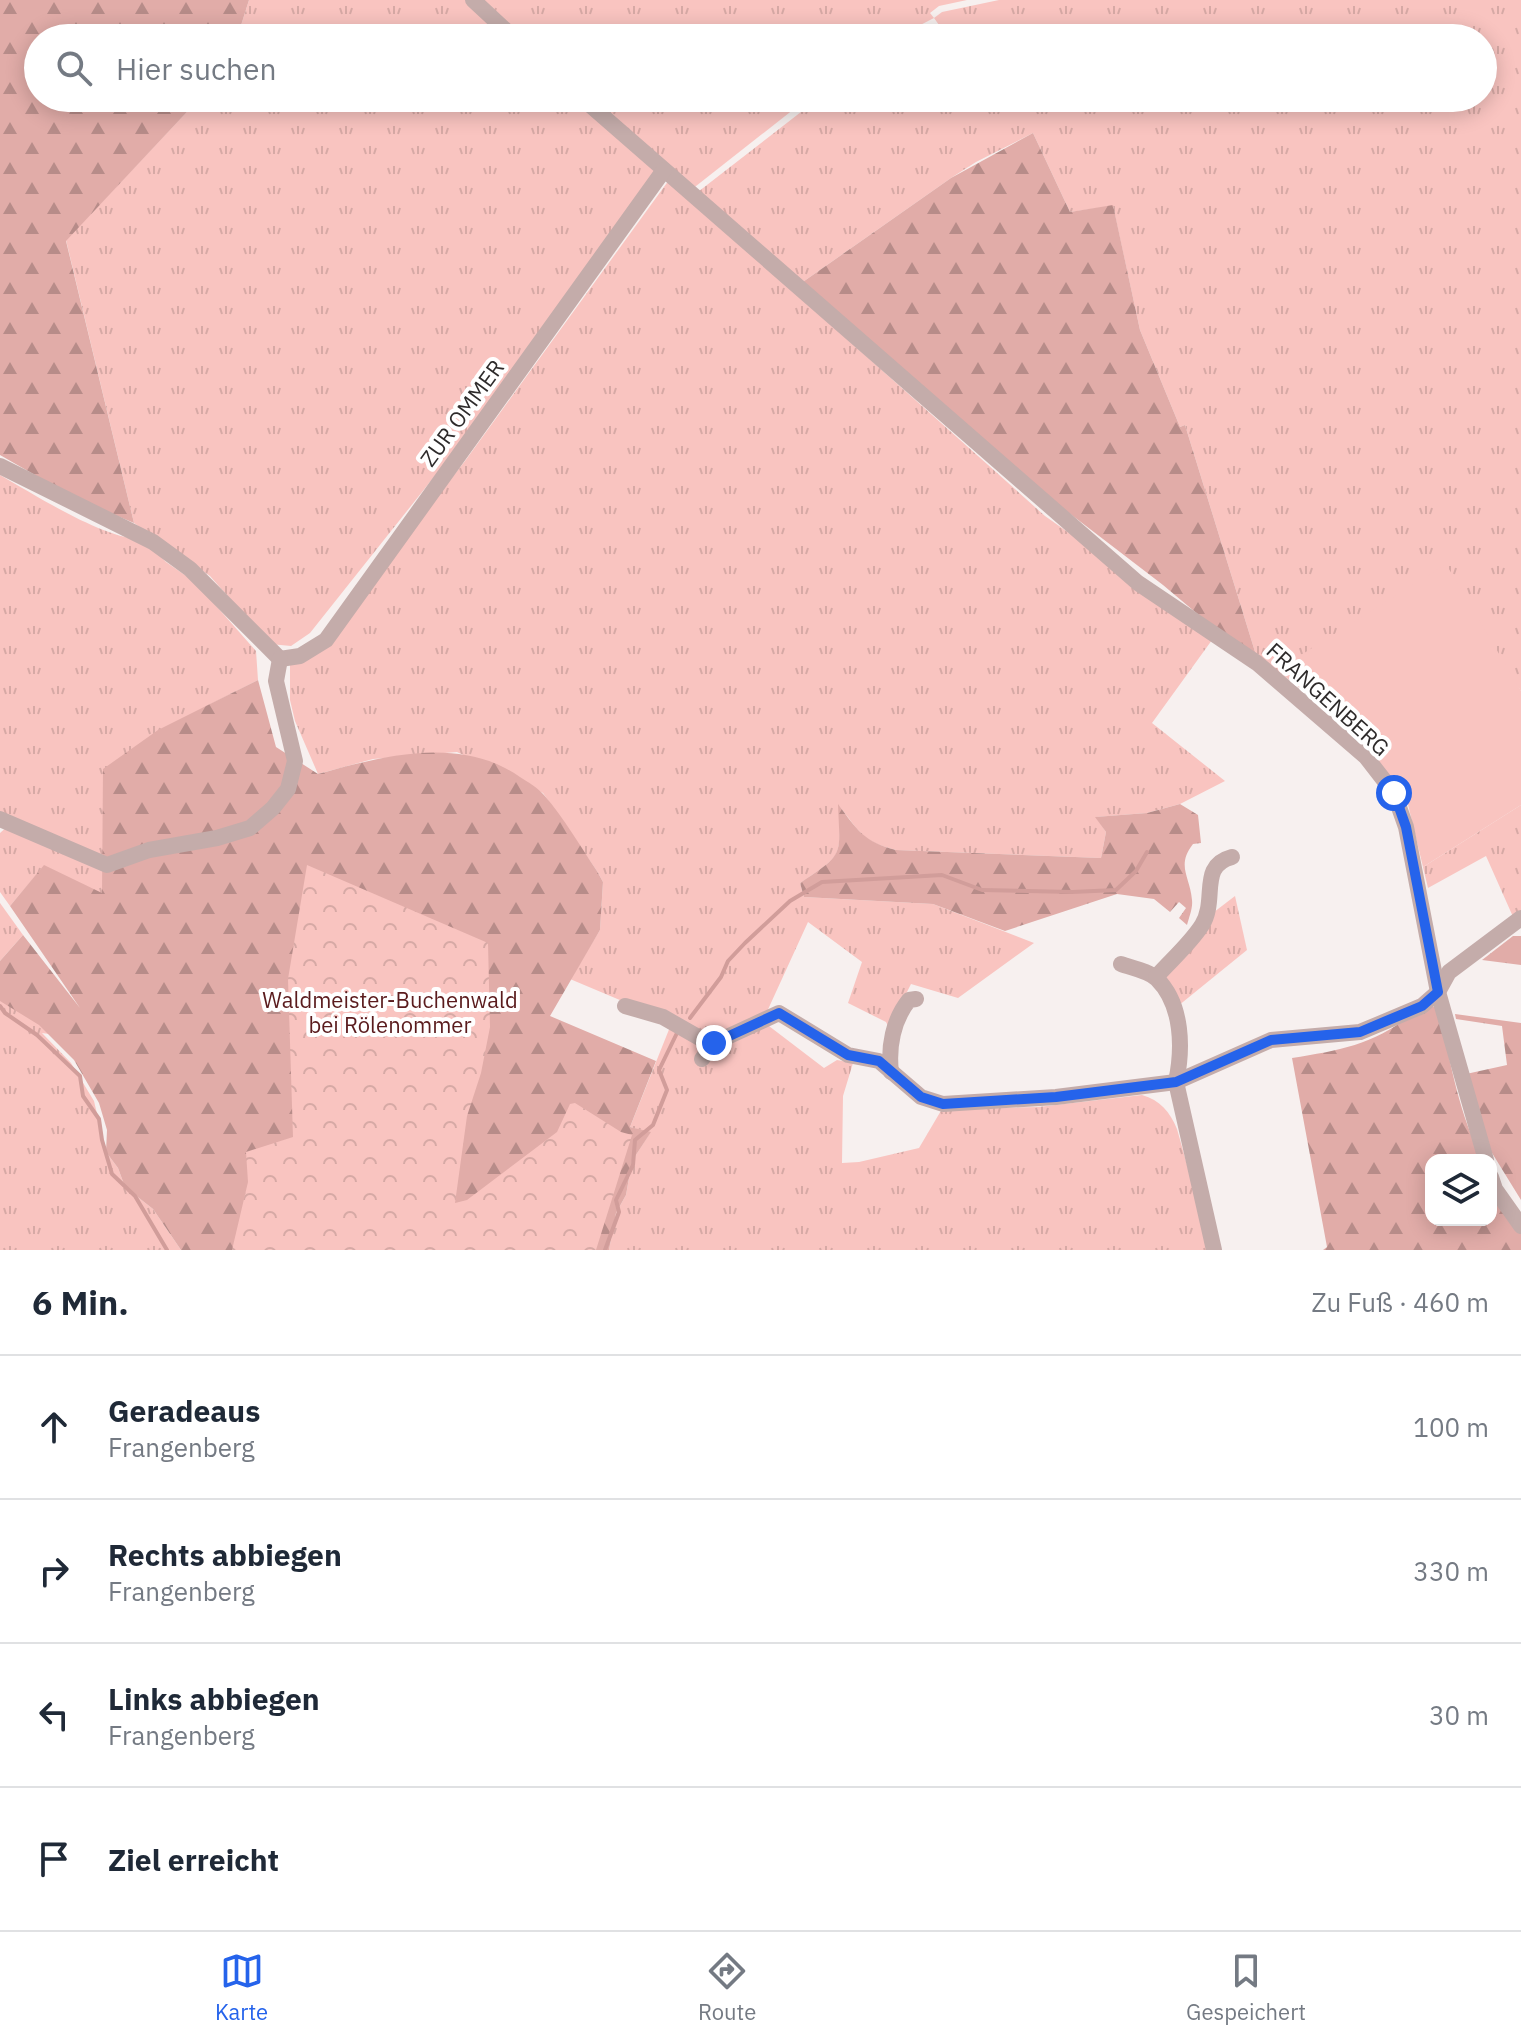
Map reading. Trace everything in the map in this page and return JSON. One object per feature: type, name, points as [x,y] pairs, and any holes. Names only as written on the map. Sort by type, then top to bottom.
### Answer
[{"type":"street","points":[[473,0],[499,24]]},
{"type":"street","name":"FRANGENBERG","points":[[598,112],[1138,583],[1257,663],[1366,757],[1394,793],[1406,827],[1438,992],[1484,1154]]},
{"type":"street","name":"ZUR OMMER","points":[[280,659],[300,656],[326,640],[664,170]]},
{"type":"street","points":[[0,466],[153,542],[190,569],[280,659],[276,681],[295,761],[288,789],[273,808],[250,828],[217,838],[149,850],[107,865],[0,819]]},
{"type":"street","points":[[1156,977],[1203,924],[1212,871],[1220,860],[1232,857]]},
{"type":"street","points":[[702,1059],[712,1045],[779,1013],[848,1055],[879,1061],[921,1097],[943,1104],[1056,1097],[1176,1082],[1271,1040],[1360,1032],[1422,1006],[1438,992],[1449,972],[1521,918]]},
{"type":"street","points":[[1121,964],[1156,977],[1174,1006],[1182,1054],[1176,1082],[1214,1250]]},
{"type":"street","points":[[891,1072],[889,1042],[904,1006],[909,1000],[916,999]]},
{"type":"street","points":[[625,1006],[663,1017],[712,1045]]},
{"type":"street","points":[[1497,1192],[1521,1226]]},
{"type":"green space","points":[[0,0],[249,0],[241,24],[24,24],[24,112],[187,112],[66,241],[134,523],[75,498],[0,455]]},
{"type":"green space","points":[[249,0],[472,0],[497,24],[241,24]]},
{"type":"green space","points":[[480,0],[967,0],[939,6],[930,13],[934,18],[922,24],[506,24]]},
{"type":"green space","points":[[999,0],[1521,0],[1521,691],[1513,680],[1286,666],[1300,682],[1296,685],[1256,655],[1185,425],[1180,427],[1140,330],[1113,206],[1070,212],[1033,133],[951,178],[800,284],[694,195],[801,112],[1497,112],[1497,24],[938,24],[934,18],[942,12]]},
{"type":"green space","points":[[187,112],[593,112],[660,173],[453,453],[310,633],[291,646],[270,644],[210,576],[134,523],[66,240]]},
{"type":"green space","points":[[604,112],[790,112],[691,190]]},
{"type":"green space","points":[[1033,133],[1070,212],[1113,205],[1140,330],[1180,427],[1185,425],[1256,655],[1219,632],[1013,470],[800,284],[951,178]]},
{"type":"green space","points":[[669,180],[1045,516],[1157,595],[1212,640],[1152,723],[1225,781],[1180,804],[1147,813],[1096,817],[1106,832],[1101,858],[896,850],[868,839],[839,806],[839,846],[832,860],[800,883],[804,897],[933,904],[1034,943],[958,998],[911,984],[898,1010],[892,1034],[886,1022],[848,1003],[862,962],[808,922],[765,1016],[765,1023],[824,1068],[837,1060],[853,1063],[843,1096],[842,1163],[919,1148],[942,1109],[1038,1107],[1142,1095],[1154,1100],[1168,1112],[1177,1129],[1211,1250],[609,1250],[616,1213],[626,1195],[632,1161],[650,1133],[630,1127],[672,1022],[570,979],[600,930],[603,882],[597,871],[543,793],[457,752],[373,759],[318,774],[295,721],[290,700],[290,663],[320,644],[465,461]]},
{"type":"green space","points":[[0,475],[90,525],[128,538],[145,540],[166,562],[195,582],[256,651],[258,680],[209,705],[102,894],[44,866],[10,906],[0,892],[0,833],[8,826],[0,821]]},
{"type":"green space","points":[[1446,564],[1521,691],[1521,805],[1423,867],[1405,792],[1337,718],[1296,685],[1300,682],[1285,665]]},
{"type":"green space","points":[[258,680],[276,747],[318,774],[369,761],[421,753],[472,756],[497,764],[544,795],[597,871],[603,882],[600,930],[550,1016],[656,1061],[630,1127],[651,1132],[632,1161],[626,1195],[616,1213],[609,1250],[181,1250],[153,1209],[125,1187],[118,1168],[106,1152],[107,1130],[99,1103],[74,1060],[39,1025],[0,1001],[0,961],[23,935],[80,1008],[10,906],[44,865],[102,893],[103,769],[158,730]]},
{"type":"green space","points":[[838,804],[862,834],[896,850],[1101,858],[1106,832],[1095,817],[1147,813],[1180,804],[1198,815],[1201,843],[1193,844],[1185,859],[1192,903],[1187,925],[1179,918],[1186,908],[1179,902],[1170,912],[1154,899],[1117,894],[1005,931],[933,904],[804,897],[800,883],[837,852]]},
{"type":"green space","points":[[1521,805],[1521,914],[1514,919],[1486,856],[1428,888],[1423,867]]},
{"type":"green space","name":"Waldmeister-Buchenwald bei Rölenommer","points":[[307,865],[488,943],[490,1027],[481,1073],[467,1116],[455,1203],[467,1200],[557,1132],[570,1104],[575,1103],[621,1132],[632,1135],[596,1250],[232,1250],[248,1182],[246,1152],[293,1137],[288,979]]},
{"type":"green space","points":[[1235,896],[1247,950],[1178,1006],[1157,973],[1201,922]]},
{"type":"green space","points":[[0,903],[23,935],[0,961]]},
{"type":"green space","points":[[1513,936],[1521,936],[1521,965],[1482,960]]},
{"type":"green space","points":[[0,963],[49,1034],[42,1033],[71,1063],[94,1101],[106,1152],[118,1168],[125,1187],[153,1209],[181,1250],[0,1250]]},
{"type":"green space","points":[[1420,1006],[1438,1007],[1461,1105],[1480,1154],[1425,1154],[1425,1226],[1497,1226],[1497,1184],[1521,1224],[1521,1250],[1323,1250],[1327,1247],[1292,1058],[1361,1043],[1406,1019]]},
{"type":"green space","points":[[1455,1014],[1521,1023],[1521,1200],[1497,1161],[1497,1154],[1493,1154],[1484,1140],[1466,1074],[1507,1065],[1502,1026],[1456,1019]]},
{"type":"waterway","points":[[690,1018],[721,977],[728,961],[745,943],[790,901],[822,882],[942,875],[982,890],[1116,890],[1136,871],[1147,852]]},
{"type":"waterway","points":[[0,1006],[5,1013],[37,1035],[80,1076],[83,1096],[99,1119],[112,1174],[135,1196],[167,1250]]},
{"type":"waterway","points":[[605,1250],[619,1212],[616,1200],[633,1165],[635,1140],[653,1125],[667,1090],[659,1070],[677,1033]]},
{"type":"route","points":[[714,1043],[779,1013],[848,1055],[879,1061],[921,1097],[943,1104],[1056,1097],[1176,1082],[1271,1040],[1360,1032],[1422,1006],[1438,992],[1406,827],[1394,793]]}]
